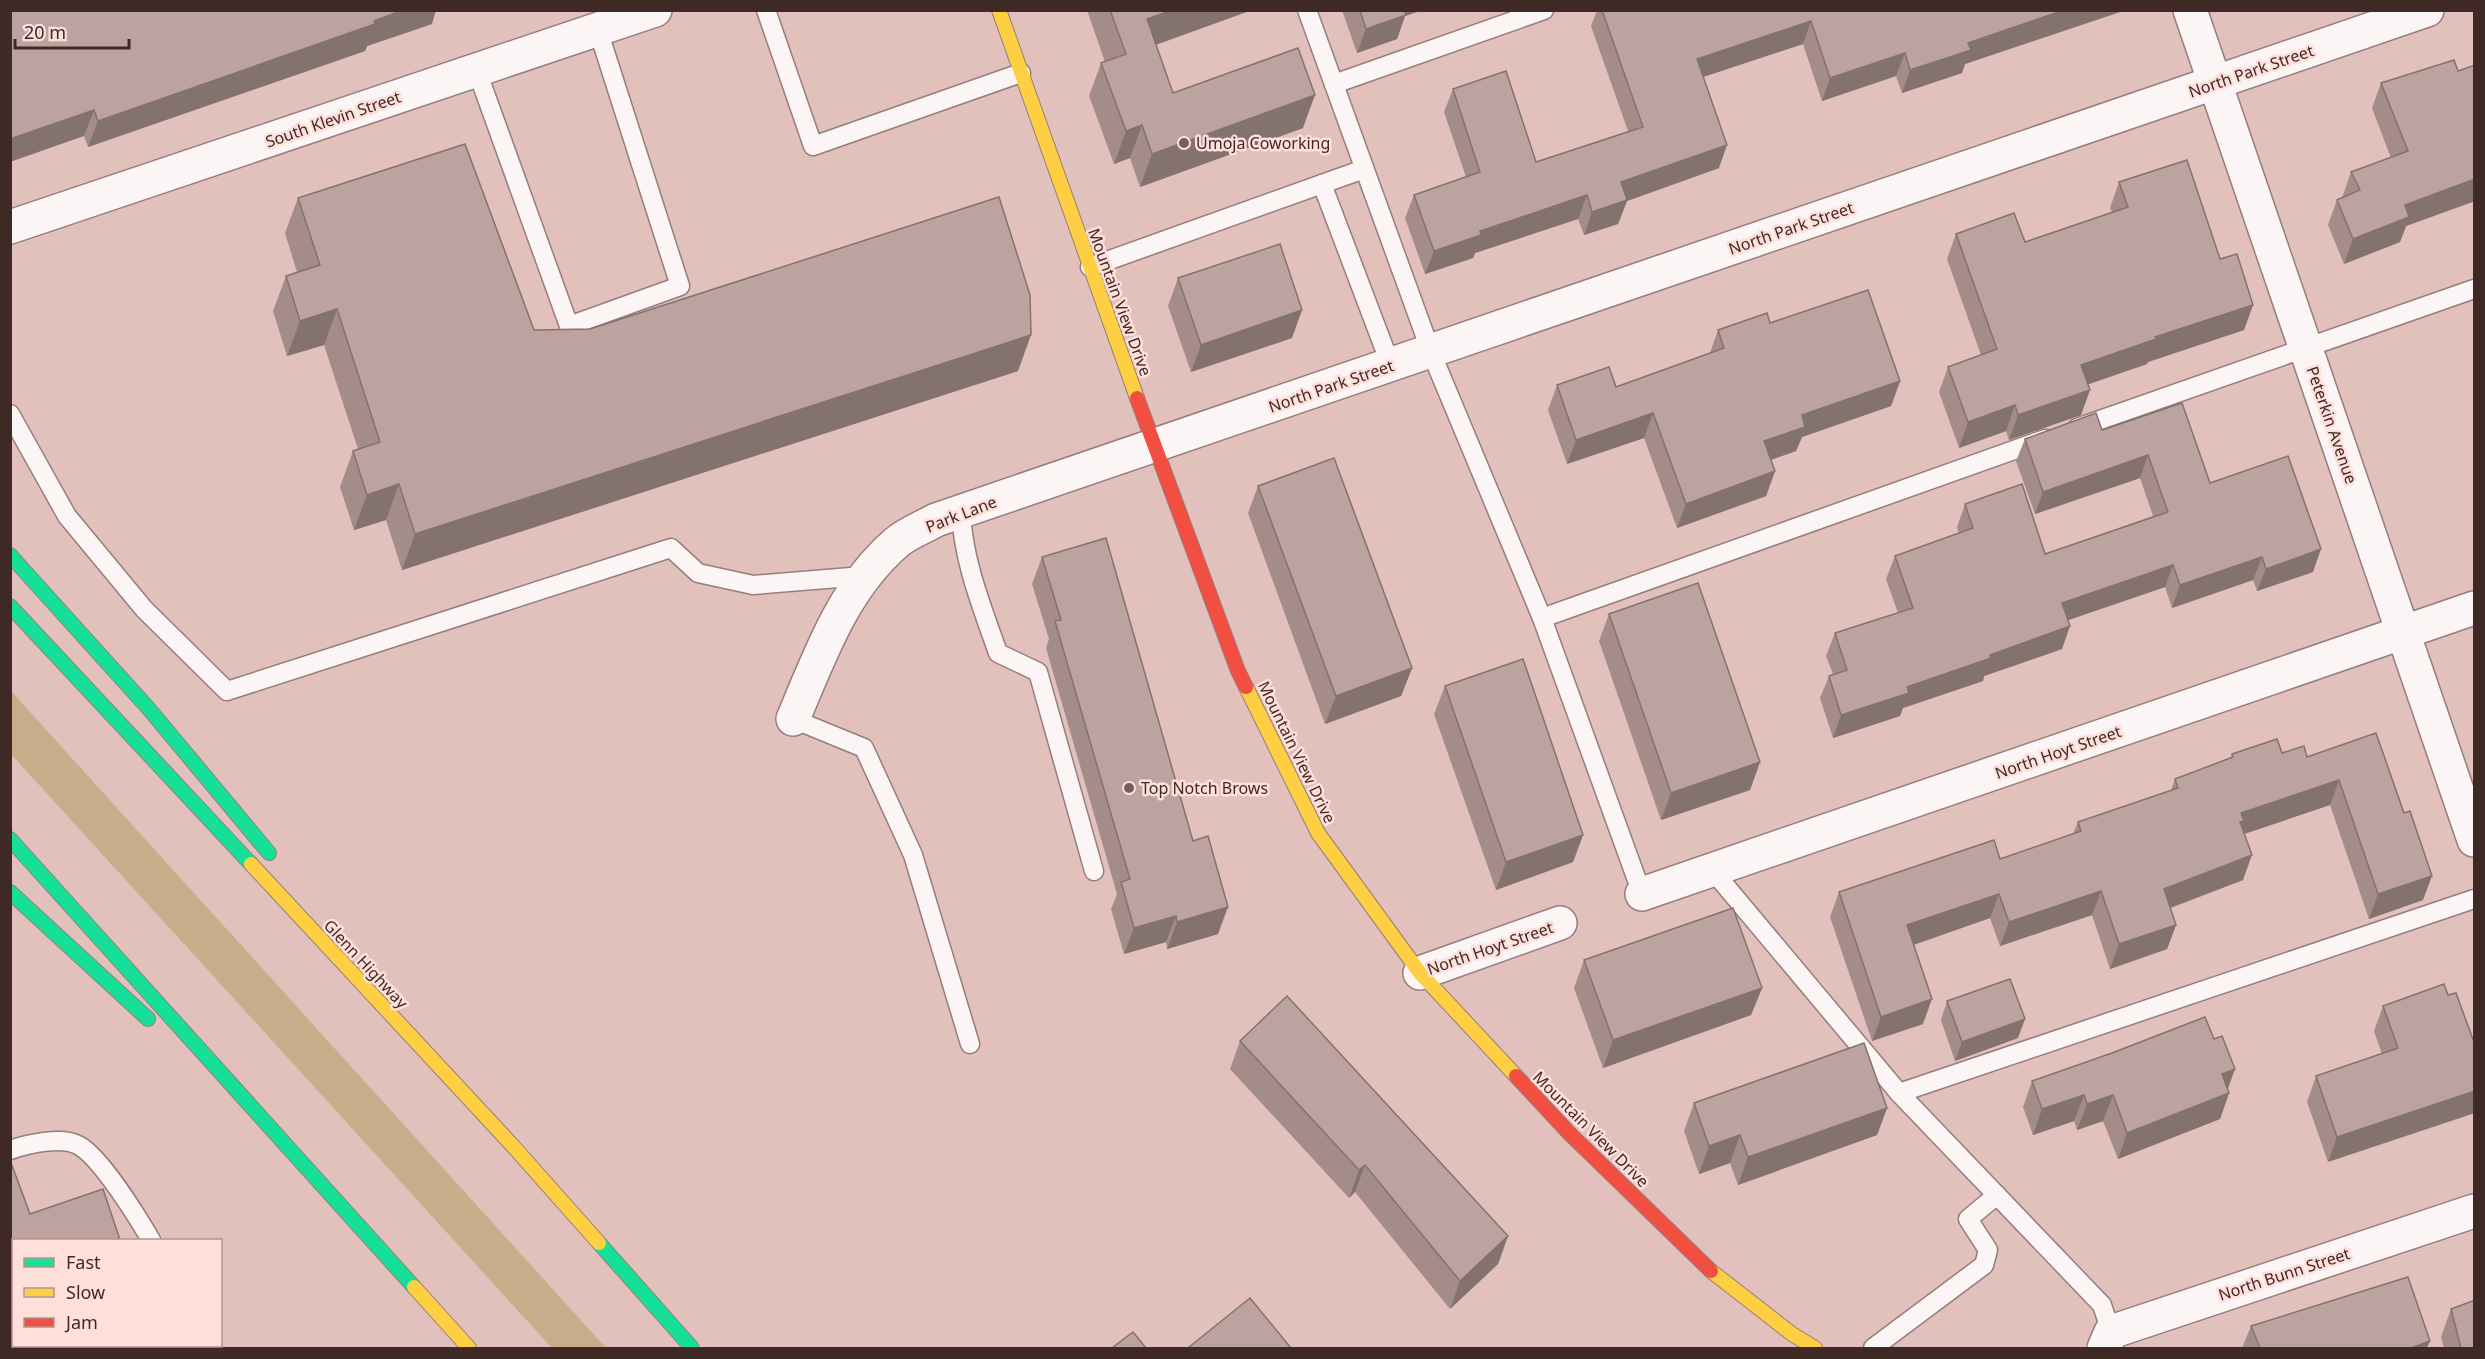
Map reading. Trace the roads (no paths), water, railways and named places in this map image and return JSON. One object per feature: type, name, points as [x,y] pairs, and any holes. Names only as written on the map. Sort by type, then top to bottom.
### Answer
[{"type":"main road","name":"Mountain View Drive","points":[[999,10],[1154,447],[1238,671],[1318,832],[1420,973],[1569,1133],[1723,1282],[1792,1334],[1815,1348]]},
{"type":"main road","points":[[10,555],[149,709],[277,864]]},
{"type":"main road","name":"Glenn Highway","points":[[10,606],[512,1145],[692,1348]]},
{"type":"main road","points":[[10,839],[470,1348]]},
{"type":"main road","points":[[10,892],[158,1029]]},
{"type":"main road","points":[[345,945],[512,1145]]},
{"type":"main road","points":[[184,1053],[288,1148]]},
{"type":"street","name":"South Klevin Street","points":[[10,227],[655,10]]},
{"type":"street","name":"Peterkin Avenue","points":[[2190,10],[2475,840]]},
{"type":"street","name":"North Park Street","points":[[1154,447],[2427,10]]},
{"type":"street","name":"Park Lane","points":[[793,719],[835,620],[863,576],[898,541],[936,520],[1154,447]]},
{"type":"street","name":"North Hoyt Street","points":[[1642,894],[2475,608]]},
{"type":"street","name":"North Hoyt Street","points":[[1420,973],[1560,923]]},
{"type":"street","name":"North Bunn Street","points":[[2108,1340],[2475,1211]]},
{"type":"lane","points":[[766,10],[813,147],[1021,73]]},
{"type":"lane","points":[[1307,10],[1431,352],[1542,618],[1642,894]]},
{"type":"lane","points":[[1334,84],[1544,10]]},
{"type":"lane","points":[[477,70],[569,326],[680,286],[598,30]]},
{"type":"lane","points":[[1090,267],[1364,169]]},
{"type":"lane","points":[[1322,184],[1391,366]]},
{"type":"lane","points":[[1542,618],[2305,346],[2475,289]]},
{"type":"lane","points":[[10,414],[67,516],[144,609],[227,691],[671,548],[698,573],[753,585],[863,576]]},
{"type":"lane","points":[[961,512],[962,536],[972,579],[998,653],[1038,672],[1094,871]]},
{"type":"lane","points":[[793,719],[864,748],[913,855],[970,1044]]},
{"type":"lane","points":[[1713,871],[1899,1093],[2102,1305],[2108,1340]]},
{"type":"lane","points":[[1899,1093],[2475,899]]},
{"type":"lane","points":[[10,1150],[44,1141],[78,1144],[96,1160],[127,1201],[149,1239]]},
{"type":"lane","points":[[1874,1348],[1984,1265],[1989,1250],[1968,1219],[1997,1195]]},
{"type":"place","name":"Umoja Coworking","points":[[1184,143]]},
{"type":"place","name":"Top Notch Brows","points":[[1129,788]]}]
